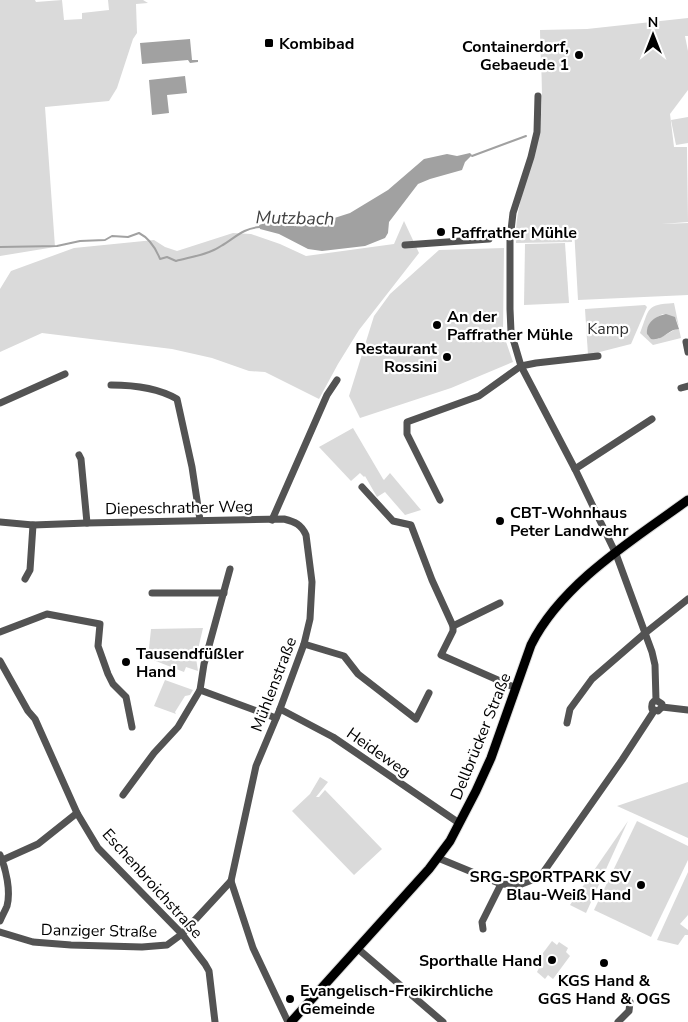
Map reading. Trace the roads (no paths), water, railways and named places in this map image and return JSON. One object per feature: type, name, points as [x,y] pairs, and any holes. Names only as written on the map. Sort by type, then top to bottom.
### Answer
[{"type":"main road","name":"Dellbrücker Straße","points":[[290,1022],[438,858],[459,823],[491,758],[531,645],[552,611],[580,582],[688,500]]},
{"type":"street","points":[[538,96],[537,132],[513,213],[510,238],[511,332],[521,366],[575,469],[616,554],[655,666],[656,700],[651,705],[654,711]]},
{"type":"street","points":[[405,245],[489,239]]},
{"type":"street","points":[[686,342],[688,352]]},
{"type":"street","points":[[440,500],[407,434],[407,422],[479,396],[521,366],[598,356]]},
{"type":"street","points":[[0,402],[65,374]]},
{"type":"street","points":[[272,520],[327,395],[337,380]]},
{"type":"street","points":[[111,385],[164,392],[177,399],[192,467],[200,520]]},
{"type":"street","points":[[575,469],[652,419]]},
{"type":"street","name":"Diepeschrather Weg","points":[[79,455],[81,459],[87,522]]},
{"type":"street","points":[[362,487],[394,521],[411,525],[432,580],[453,626],[453,631],[441,655],[516,688]]},
{"type":"street","name":"Mühlenstraße","points":[[231,881],[256,766],[304,644],[310,619],[312,582],[306,535],[296,522],[284,519],[272,520]]},
{"type":"street","name":"Diepeschrather Weg","points":[[0,522],[32,525],[87,522],[272,520]]},
{"type":"street","points":[[25,579],[30,570],[32,525]]},
{"type":"street","points":[[123,795],[154,753],[178,727],[200,690],[204,664],[230,569]]},
{"type":"street","points":[[152,593],[224,593]]},
{"type":"street","points":[[567,723],[570,709],[592,679],[688,599]]},
{"type":"street","points":[[453,626],[500,603]]},
{"type":"street","points":[[0,632],[46,614],[100,624],[98,646],[113,684],[126,697],[132,727]]},
{"type":"street","points":[[304,644],[344,656],[358,674],[416,719],[429,693]]},
{"type":"street","name":"Eschenbroichstraße","points":[[0,661],[28,711],[35,719],[77,813],[98,848],[182,934],[205,964],[209,971],[215,1022]]},
{"type":"street","points":[[200,690],[276,718]]},
{"type":"street","points":[[656,700],[660,701],[662,707]]},
{"type":"street","points":[[438,858],[501,884],[519,885],[540,877],[654,711],[658,711],[662,707],[688,710]]},
{"type":"street","name":"Heideweg","points":[[280,709],[333,737],[459,823]]},
{"type":"street","points":[[0,921],[8,896],[1,859],[38,844],[77,813]]},
{"type":"street","points":[[231,881],[254,948],[290,1022]]},
{"type":"street","name":"Danziger Straße","points":[[0,932],[33,942],[71,946],[142,948],[167,945],[182,934],[231,881]]},
{"type":"street","points":[[483,929],[482,922],[501,884]]},
{"type":"street","points":[[357,948],[443,1022]]},
{"type":"street","points":[[618,1022],[629,1011],[630,1002]]},
{"type":"waterway","name":"Mutzbach","points":[[472,156],[526,136]]},
{"type":"waterway","name":"Mutzbach","points":[[0,247],[57,246],[80,241],[105,240],[112,236],[128,237],[139,233],[152,244],[160,259],[167,257],[176,261],[210,252],[244,231],[260,227]]},
{"type":"place","name":"Kombibad","points":[[269,43]]},
{"type":"place","name":"Containerdorf, Gebaeude 1","points":[[579,55]]},
{"type":"place","name":"Paffrather Mühle","points":[[441,232]]},
{"type":"place","name":"An der Paffrather Mühle","points":[[437,325]]},
{"type":"place","name":"Restaurant Rossini","points":[[447,357]]},
{"type":"place","name":"CBT-Wohnhaus Peter Landwehr","points":[[500,521]]},
{"type":"place","name":"Tausendfüßler Hand","points":[[126,662]]},
{"type":"place","name":"SRG-SPORTPARK SV Blau-Weiß Hand","points":[[641,885]]},
{"type":"place","name":"Sporthalle Hand","points":[[552,960]]},
{"type":"place","name":"KGS Hand & GGS Hand & OGS","points":[[604,963]]},
{"type":"place","name":"Evangelisch-Freikirchliche Gemeinde","points":[[290,999]]},
{"type":"park label","name":"Kamp","points":[[608,328]]}]
